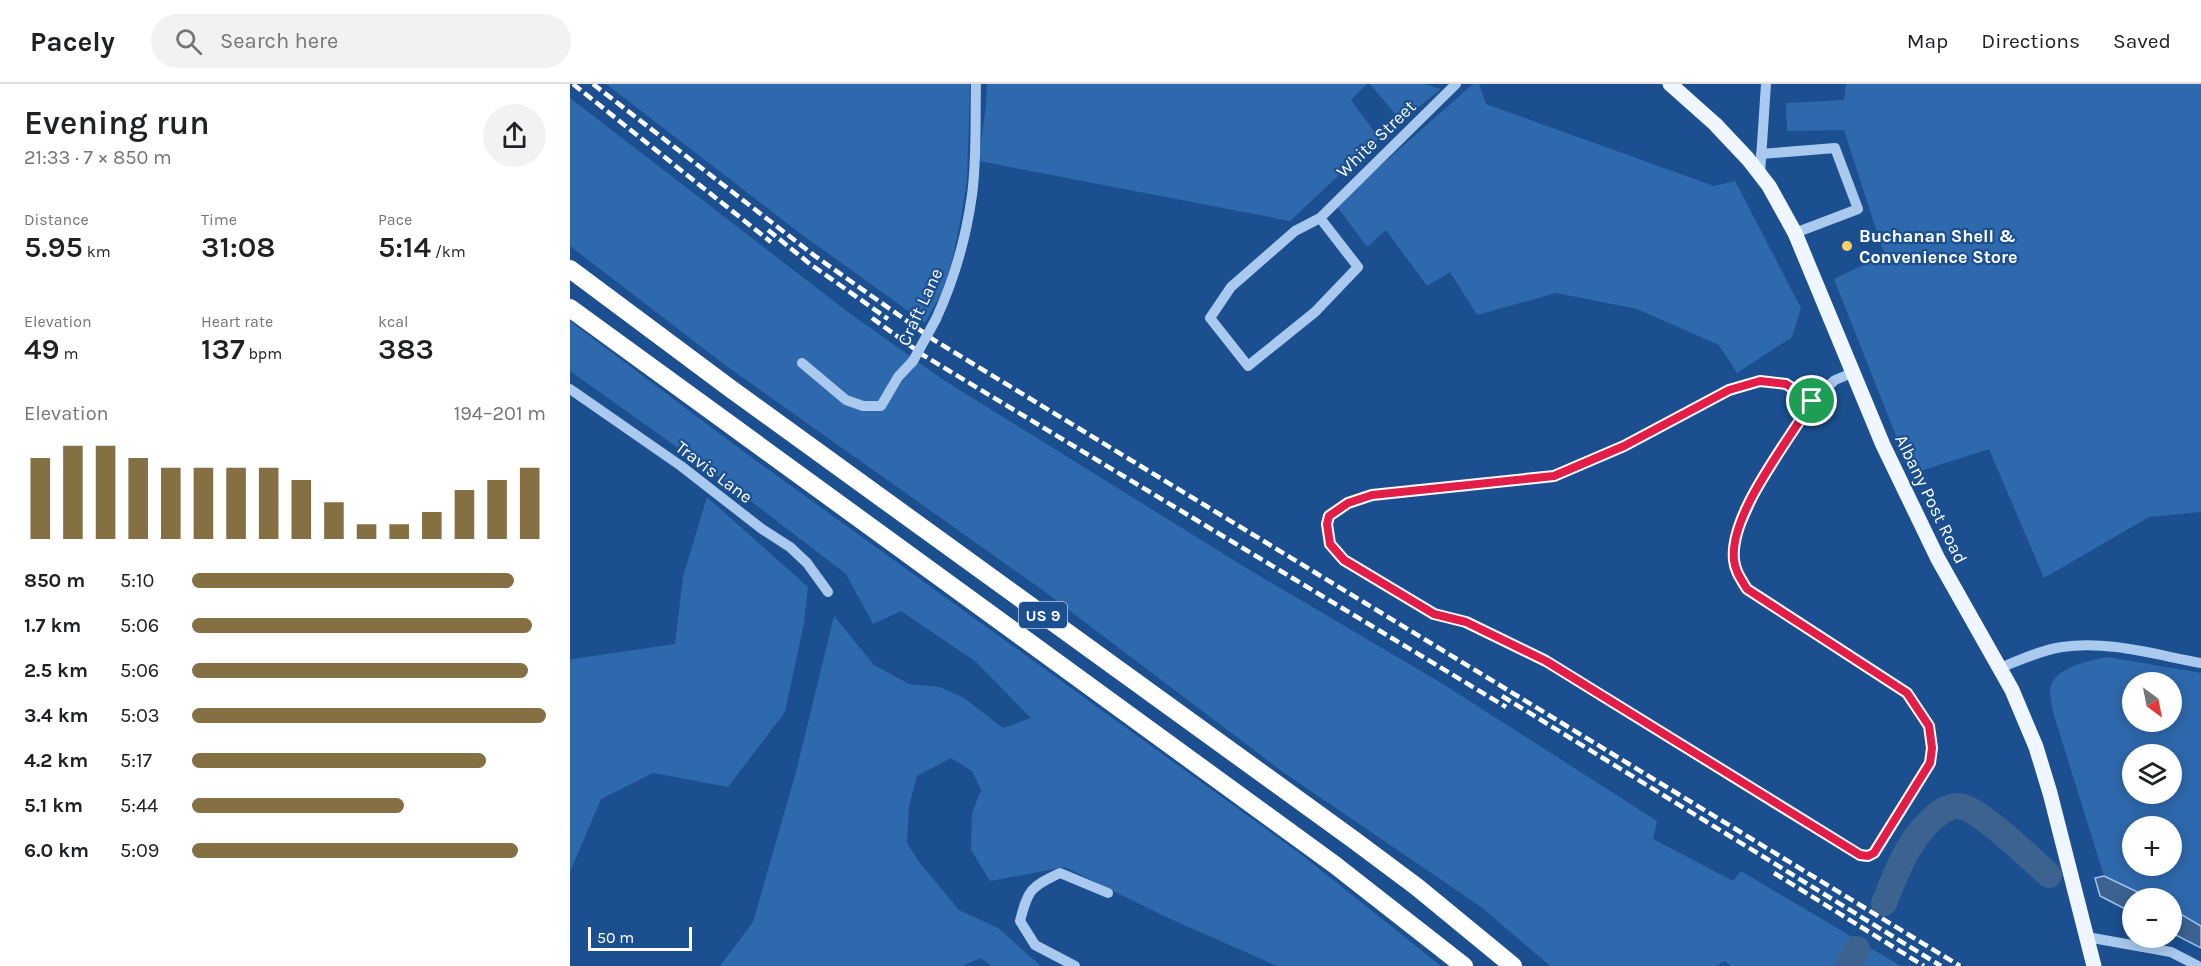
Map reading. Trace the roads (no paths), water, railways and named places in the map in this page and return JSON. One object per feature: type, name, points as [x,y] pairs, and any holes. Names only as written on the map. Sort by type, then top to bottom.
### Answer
[{"type":"highway","name":"US 9","points":[[570,269],[731,389],[1354,840],[1417,887],[1513,966]]},
{"type":"highway","name":"US 9","points":[[570,308],[1335,865],[1464,966]]},
{"type":"main road","name":"Albany Post Road","points":[[1670,84],[1715,124],[1760,174],[1795,233],[1883,445],[1938,560],[2012,690],[2036,747],[2094,966]]},
{"type":"street","name":"Craft Lane","points":[[802,363],[846,400],[863,406],[881,406],[898,376],[913,360],[950,289],[961,250],[972,194],[976,84]]},
{"type":"street","name":"White Street","points":[[1320,218],[1358,267],[1316,312],[1248,366],[1210,318],[1231,286],[1295,231],[1320,218],[1456,84]]},
{"type":"street","points":[[1760,174],[1766,84]]},
{"type":"street","points":[[1761,154],[1835,148],[1858,209],[1795,233]]},
{"type":"street","points":[[1812,401],[1786,384],[1760,381],[1729,390],[1624,446],[1554,476],[1372,495],[1348,503],[1329,516],[1328,538],[1336,552],[1363,572],[1434,614],[1466,622],[1546,661],[1860,855],[1868,856],[1874,853],[1930,763],[1932,748],[1929,726],[1907,693],[1747,589],[1737,573],[1734,559],[1736,534],[1757,488],[1812,401],[1835,380],[1852,373]]},
{"type":"street","name":"Travis Lane","points":[[570,389],[681,466],[762,529],[790,547],[807,563],[828,592]]},
{"type":"street","points":[[2000,669],[2048,650],[2084,645],[2107,646],[2201,663]]},
{"type":"street","points":[[1075,966],[1035,945],[1020,921],[1027,895],[1042,881],[1060,873],[1108,893]]},
{"type":"street","points":[[2087,938],[2171,952],[2198,966]]},
{"type":"waterway","points":[[1884,903],[1911,844],[1938,814],[1953,807],[1963,807],[1983,818],[2049,875]]},
{"type":"waterway","points":[[1848,966],[1857,949]]},
{"type":"railway","points":[[573,84],[771,242]]},
{"type":"railway","points":[[593,84],[815,256],[934,340],[1960,966]]},
{"type":"railway","points":[[768,230],[810,264],[888,319]]},
{"type":"railway","points":[[872,318],[923,355],[1506,707]]},
{"type":"railway","points":[[1502,696],[1941,966]]},
{"type":"railway","points":[[1774,873],[1924,966]]},
{"type":"place","name":"Buchanan Shell & Convenience Store","points":[[1847,246]]}]
